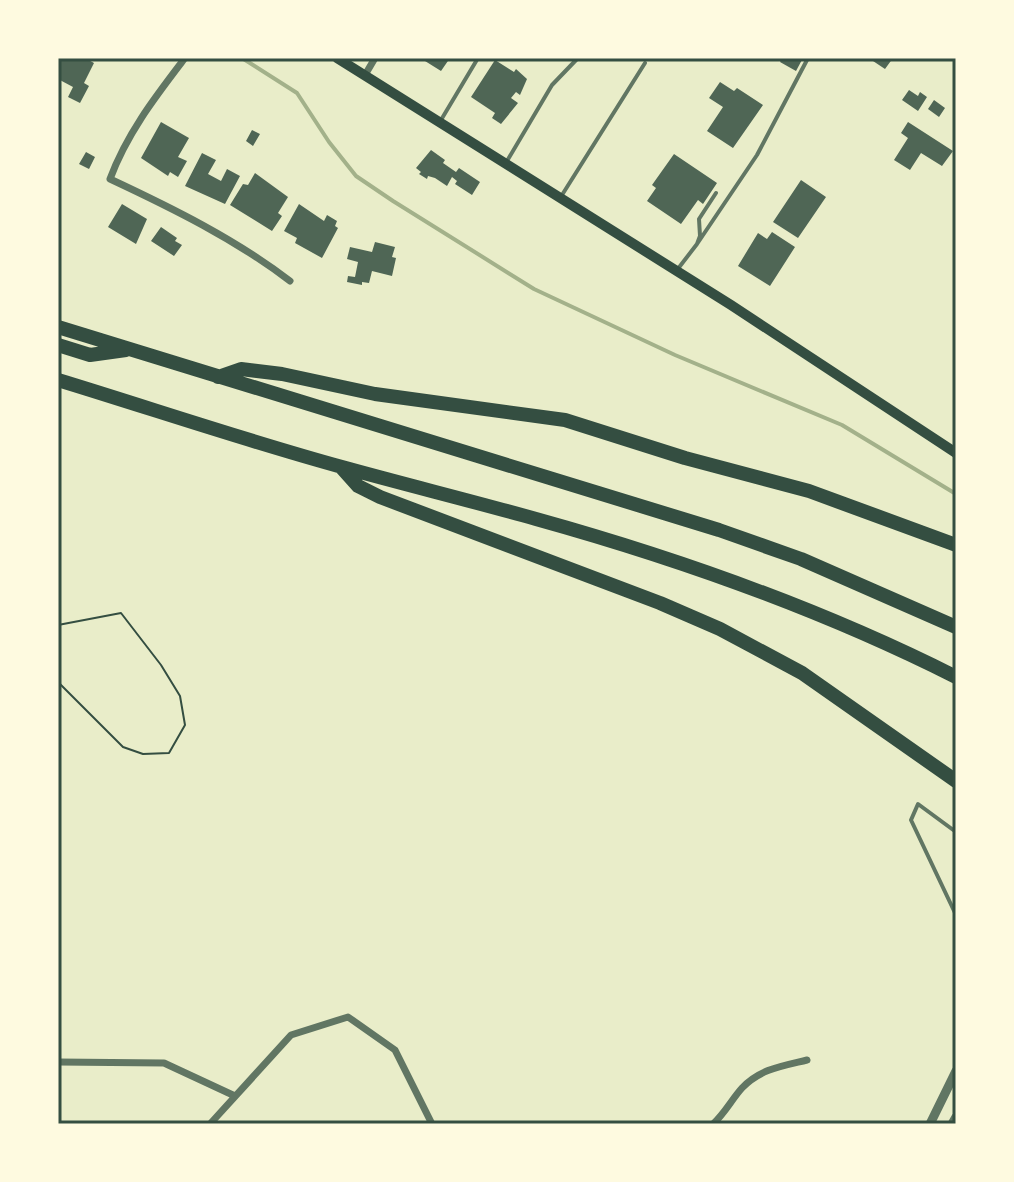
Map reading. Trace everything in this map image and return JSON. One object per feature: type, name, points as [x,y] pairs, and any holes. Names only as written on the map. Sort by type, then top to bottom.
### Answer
[{"type":"highway","points":[[58,327],[719,530],[801,559],[956,627]]},
{"type":"highway","points":[[58,345],[90,355],[130,350]]},
{"type":"highway","points":[[218,377],[241,369],[282,374],[375,394],[565,420],[685,458],[809,491],[956,545]]},
{"type":"highway","points":[[58,380],[341,467],[539,520],[706,573],[789,602],[950,674]]},
{"type":"highway","points":[[341,467],[358,486],[380,497],[660,603],[720,629],[802,673],[956,781]]},
{"type":"main road","points":[[337,58],[677,271],[956,453]]},
{"type":"street","points":[[185,58],[151,102],[119,153],[110,179],[165,204],[261,259],[290,281]]},
{"type":"street","points":[[365,75],[375,58]]},
{"type":"street","points":[[210,1124],[291,1035],[348,1017],[395,1050],[432,1124]]},
{"type":"street","points":[[713,1124],[728,1110],[741,1089],[765,1070],[807,1060]]},
{"type":"street","points":[[58,1062],[164,1063],[235,1096]]},
{"type":"street","points":[[930,1124],[956,1071]]},
{"type":"street","points":[[952,1124],[956,1117]]},
{"type":"lane","points":[[440,122],[478,58]]},
{"type":"lane","points":[[506,163],[552,85],[578,58]]},
{"type":"lane","points":[[677,271],[757,155],[807,60]]},
{"type":"lane","points":[[561,197],[645,63]]},
{"type":"lane","points":[[697,244],[699,219],[716,193]]},
{"type":"lane","points":[[956,832],[918,804],[911,820],[956,915]]},
{"type":"path","points":[[58,625],[121,613],[161,665],[180,696],[185,725],[169,753],[143,754],[123,747],[58,682]]},
{"type":"building","points":[[58,58],[85,58],[94,63],[84,83],[89,86],[80,103],[68,97],[73,87],[58,79]]},
{"type":"building","points":[[426,58],[450,58],[441,71],[425,61]]},
{"type":"building","points":[[782,58],[803,58],[796,71],[780,62]]},
{"type":"building","points":[[875,58],[893,58],[885,69],[873,61]]},
{"type":"building","points":[[495,60],[514,72],[516,69],[527,79],[520,95],[516,92],[511,98],[518,103],[501,124],[492,118],[495,113],[471,97]]},
{"type":"building","points":[[720,82],[734,91],[737,88],[763,105],[733,148],[707,131],[723,107],[709,98]]},
{"type":"building","points":[[909,90],[927,97],[918,111],[902,100]]},
{"type":"building","points":[[934,100],[945,108],[939,117],[928,109]]},
{"type":"building","points":[[161,122],[189,138],[178,157],[187,161],[178,177],[170,172],[168,176],[141,158]]},
{"type":"building","points":[[908,122],[953,151],[942,166],[921,153],[910,170],[894,160],[908,138],[901,133]]},
{"type":"building","points":[[252,130],[260,134],[253,146],[246,141]]},
{"type":"building","points":[[431,150],[456,172],[459,168],[480,182],[472,195],[455,184],[457,181],[452,177],[447,186],[435,178],[428,176],[427,179],[419,174],[421,172],[416,168]]},
{"type":"building","points":[[86,152],[95,157],[89,169],[79,164]]},
{"type":"building","points":[[202,153],[216,160],[208,174],[221,181],[227,169],[240,176],[225,204],[185,186]]},
{"type":"building","points":[[674,154],[717,183],[703,204],[698,200],[681,224],[647,201],[656,188],[652,185]]},
{"type":"building","points":[[255,173],[288,197],[278,213],[282,216],[272,231],[230,205],[243,184],[248,185]]},
{"type":"building","points":[[801,180],[826,197],[798,238],[773,222]]},
{"type":"building","points":[[122,204],[147,219],[136,244],[108,227]]},
{"type":"building","points":[[299,204],[324,221],[327,215],[337,221],[335,226],[338,228],[322,258],[295,243],[297,238],[284,231]]},
{"type":"building","points":[[161,227],[182,245],[174,256],[151,241]]},
{"type":"building","points":[[772,232],[795,247],[770,286],[738,266],[758,233],[767,239]]},
{"type":"building","points":[[375,242],[395,247],[392,276],[372,271],[369,283],[347,282],[348,276],[355,277],[358,262],[347,259],[350,247],[372,252]]},
{"type":"waterway","points":[[242,58],[297,93],[356,176],[534,289],[675,355],[842,425],[956,494]]}]
